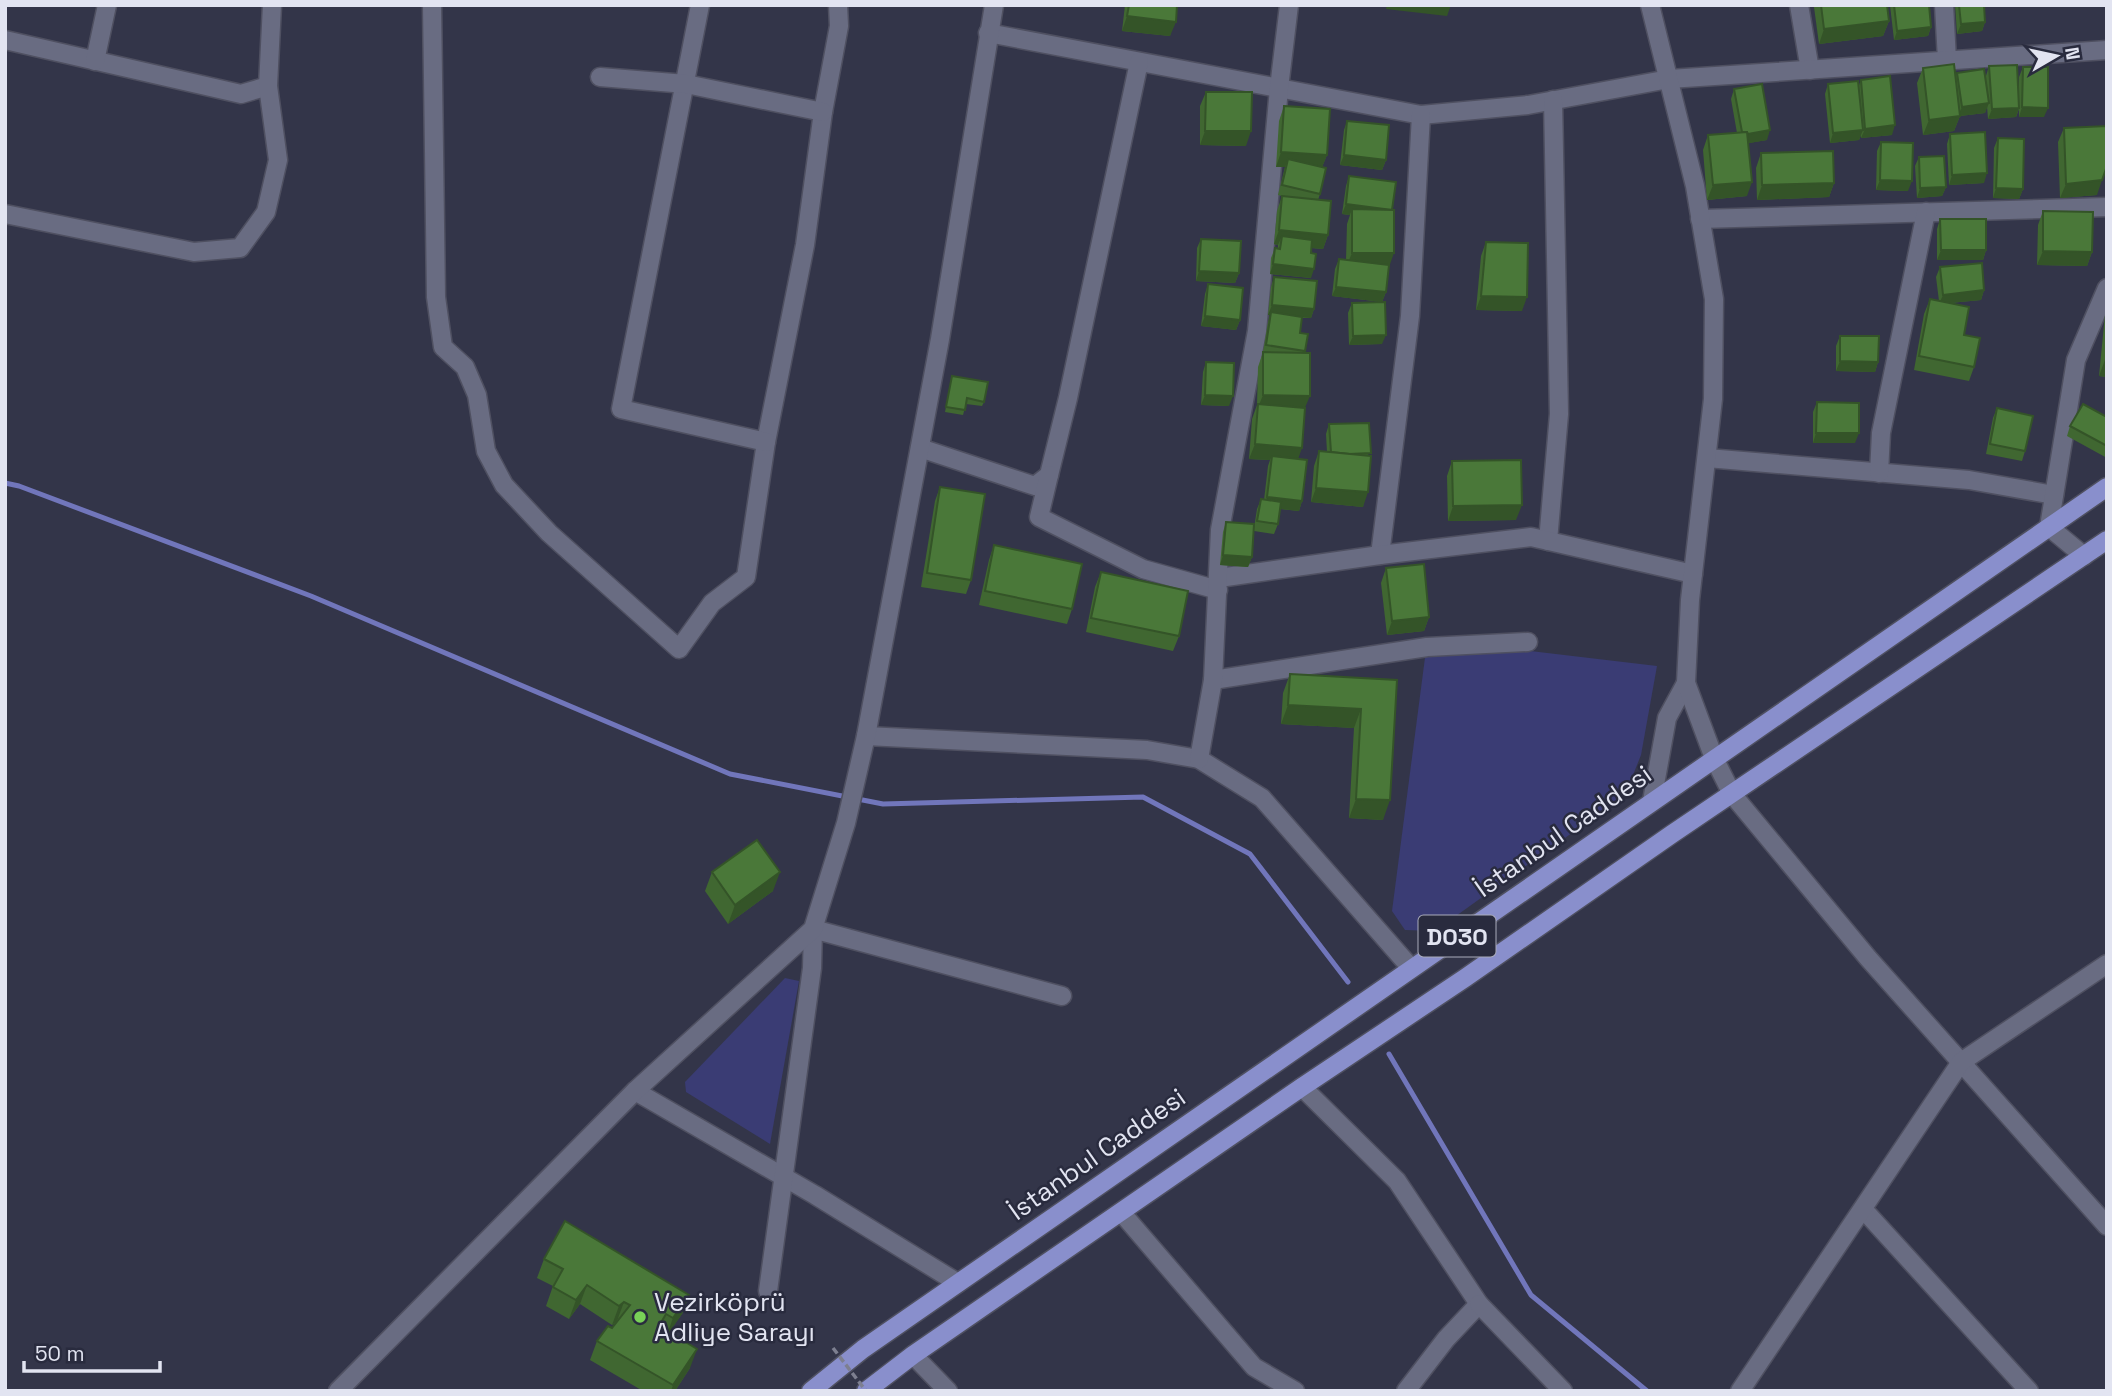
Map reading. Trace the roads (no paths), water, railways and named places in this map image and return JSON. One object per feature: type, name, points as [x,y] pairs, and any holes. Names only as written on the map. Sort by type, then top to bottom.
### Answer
[{"type":"main road","name":"İstanbul Caddesi","points":[[811,1391],[863,1349],[2107,487]]},
{"type":"main road","name":"D030","points":[[866,1391],[913,1355],[1302,1087],[2107,540]]},
{"type":"street","points":[[95,61],[107,5]]},
{"type":"street","points":[[5,214],[194,252],[240,248],[266,212],[278,160],[268,86],[272,5]]},
{"type":"street","points":[[432,5],[436,297],[443,347],[465,367],[477,395],[486,451],[504,485],[549,533],[678,649],[712,603],[746,578],[766,442],[805,245],[823,112],[839,26],[838,5]]},
{"type":"street","points":[[700,5],[621,410],[766,442]]},
{"type":"street","points":[[768,1291],[813,968],[813,929],[846,823],[862,757],[940,339],[994,5]]},
{"type":"street","points":[[1199,759],[1213,680],[1220,530],[1257,331],[1289,5]]},
{"type":"street","points":[[1650,5],[1695,186],[1714,299],[1713,400],[1693,574],[1686,683],[1714,758],[1732,794],[1868,958],[2107,1226]]},
{"type":"street","points":[[1799,5],[1810,70]]},
{"type":"street","points":[[1944,5],[1947,61]]},
{"type":"street","points":[[988,33],[1421,115],[1528,105],[1668,79],[2107,50]]},
{"type":"street","points":[[5,40],[240,94],[268,86]]},
{"type":"street","points":[[1139,62],[1068,398],[1039,517],[1143,569],[1219,584],[1380,555],[1531,537],[1693,574]]},
{"type":"street","points":[[600,77],[686,84],[823,112]]},
{"type":"street","points":[[1548,541],[1559,414],[1553,100]]},
{"type":"street","points":[[1380,555],[1410,316],[1421,115]]},
{"type":"street","points":[[1700,219],[2107,207]]},
{"type":"street","points":[[1879,473],[1881,433],[1926,212]]},
{"type":"street","points":[[2084,556],[2049,527],[2076,360],[2105,294]]},
{"type":"street","points":[[920,448],[1035,486],[1049,475]]},
{"type":"street","points":[[1707,458],[1969,480],[2054,495]]},
{"type":"street","points":[[1213,680],[1427,647],[1528,642]]},
{"type":"street","points":[[1652,801],[1667,718],[1686,683]]},
{"type":"street","points":[[866,736],[1147,750],[1199,759],[1262,798],[1411,968]]},
{"type":"street","points":[[813,929],[1062,996]]},
{"type":"street","points":[[338,1391],[635,1091],[813,929]]},
{"type":"street","points":[[1740,1391],[1961,1062],[2103,973]]},
{"type":"street","points":[[1302,1087],[1397,1181],[1479,1304],[1563,1391]]},
{"type":"street","points":[[635,1091],[784,1177],[958,1283]]},
{"type":"street","points":[[1863,1209],[2029,1391]]},
{"type":"street","points":[[1121,1212],[1254,1367],[1295,1391]]},
{"type":"street","points":[[1405,1391],[1446,1339],[1479,1304]]},
{"type":"street","points":[[913,1355],[948,1391]]},
{"type":"waterway","points":[[5,483],[311,596],[730,774],[883,804],[1143,797],[1250,854],[1348,982]]},
{"type":"waterway","points":[[1389,1054],[1531,1295],[1647,1391]]},
{"type":"place","name":"Vezirköprü Adliye Sarayı","points":[[640,1317]]}]
